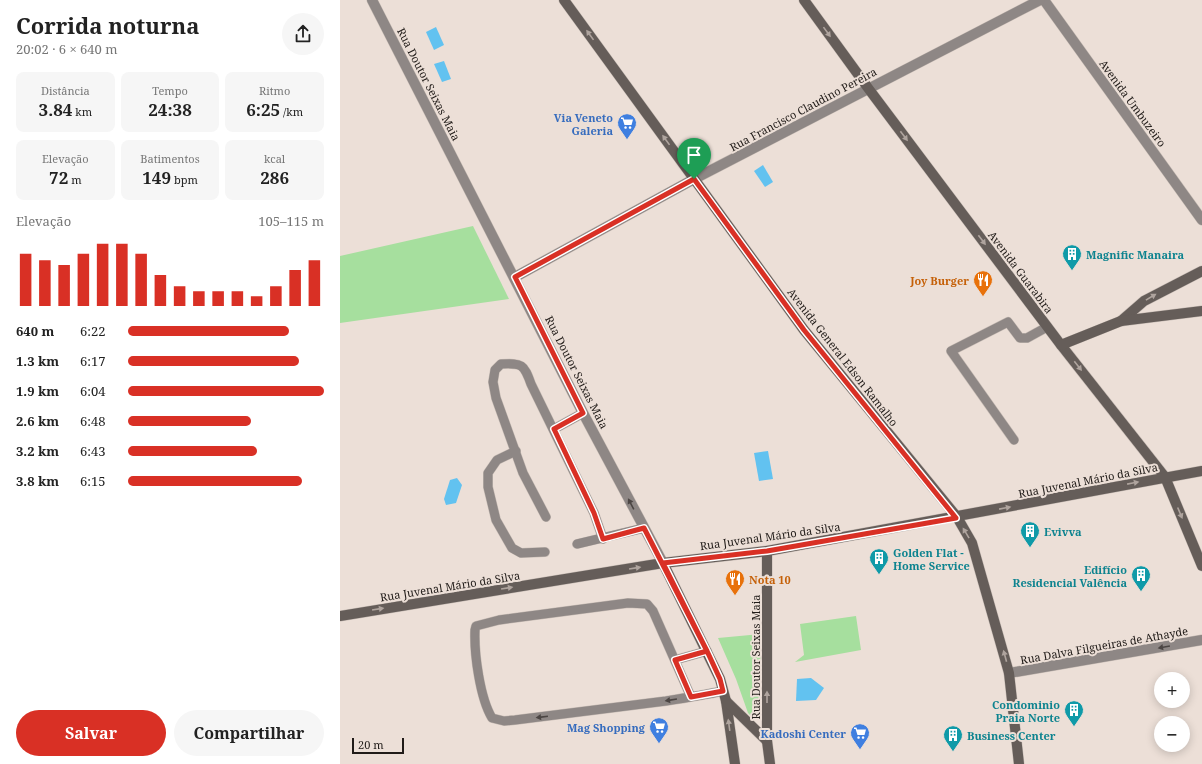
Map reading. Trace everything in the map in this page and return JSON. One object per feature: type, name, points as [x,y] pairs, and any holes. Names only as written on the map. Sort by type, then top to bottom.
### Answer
[{"type":"main road","name":"Avenida General Edson Ramalho","points":[[564,0],[804,330],[956,518],[972,544],[1009,673],[1020,764]]},
{"type":"main road","name":"Avenida Guarabira","points":[[804,0],[1047,327],[1165,477],[1202,566]]},
{"type":"main road","points":[[1120,321],[1144,301],[1202,271]]},
{"type":"main road","points":[[1061,345],[1120,321],[1202,311]]},
{"type":"main road","name":"Rua Juvenal Mário da Silva","points":[[340,616],[663,563],[767,551],[956,518],[1202,471]]},
{"type":"main road","name":"Rua Doutor Seixas Maia","points":[[767,551],[767,741],[770,764]]},
{"type":"main road","name":"Rua Doutor Seixas Maia","points":[[663,563],[720,679],[725,696],[734,764]]},
{"type":"main road","points":[[725,696],[767,741]]},
{"type":"street","name":"Rua Doutor Seixas Maia","points":[[372,0],[515,277],[583,413],[663,563]]},
{"type":"street","name":"Rua Francisco Claudino Pereira","points":[[515,277],[694,179],[1040,0]]},
{"type":"street","name":"Avenida Umbuzeiro","points":[[1044,0],[1202,220]]},
{"type":"street","name":"Rua Dalva Filgueiras de Athayde","points":[[1009,673],[1202,640]]},
{"type":"lane","points":[[1014,440],[951,351],[1008,322],[1020,338],[1027,338],[1047,327]]},
{"type":"lane","points":[[546,517],[523,473],[496,398],[493,382],[495,370],[501,364],[517,363],[522,366],[594,513],[603,539]]},
{"type":"lane","points":[[554,429],[583,413]]},
{"type":"lane","points":[[516,451],[497,460],[488,473],[488,487],[496,520],[512,548],[521,553],[545,552]]},
{"type":"lane","points":[[577,544],[644,528]]},
{"type":"lane","points":[[691,697],[658,626],[653,611],[647,604],[628,603],[499,620],[476,626],[476,655],[487,709],[492,718],[504,721],[691,697],[725,696]]},
{"type":"lane","points":[[675,660],[707,651]]},
{"type":"green space","points":[[473,226],[509,299],[340,323],[340,256]]},
{"type":"green space","points":[[856,616],[861,650],[795,662],[804,655],[800,624]]},
{"type":"green space","points":[[761,634],[759,709],[755,720],[748,713],[736,679],[718,638]]},
{"type":"water","points":[[436,27],[444,45],[434,50],[426,32]]},
{"type":"water","points":[[444,61],[451,79],[442,82],[434,64]]},
{"type":"water","points":[[763,165],[773,182],[765,187],[754,171]]},
{"type":"water","points":[[768,451],[773,479],[759,481],[754,453]]},
{"type":"water","points":[[457,478],[462,485],[456,503],[446,505],[444,499],[450,480]]},
{"type":"water","points":[[811,678],[824,688],[816,700],[796,701],[797,679]]},
{"type":"place","name":"Via Veneto Galeria","points":[[627,140]]},
{"type":"place","name":"Magnific Manaira","points":[[1072,271]]},
{"type":"place","name":"Joy Burger","points":[[983,297]]},
{"type":"place","name":"Evivva","points":[[1030,548]]},
{"type":"place","name":"Golden Flat - Home Service","points":[[879,575]]},
{"type":"place","name":"Edifício Residencial Valência","points":[[1141,592]]},
{"type":"place","name":"Nota 10","points":[[735,596]]},
{"type":"place","name":"Condominio Praia Norte","points":[[1074,727]]},
{"type":"place","name":"Mag Shopping","points":[[659,744]]},
{"type":"place","name":"Kadoshi Center","points":[[860,750]]},
{"type":"place","name":"Business Center","points":[[953,752]]},
{"type":"route","points":[[694,179],[515,277],[583,413],[554,429],[594,513],[603,539],[644,528],[707,651],[675,660],[691,697],[723,691],[720,679],[712,661],[707,651],[663,563],[767,551],[956,518],[922,474],[804,330],[694,179]]}]
